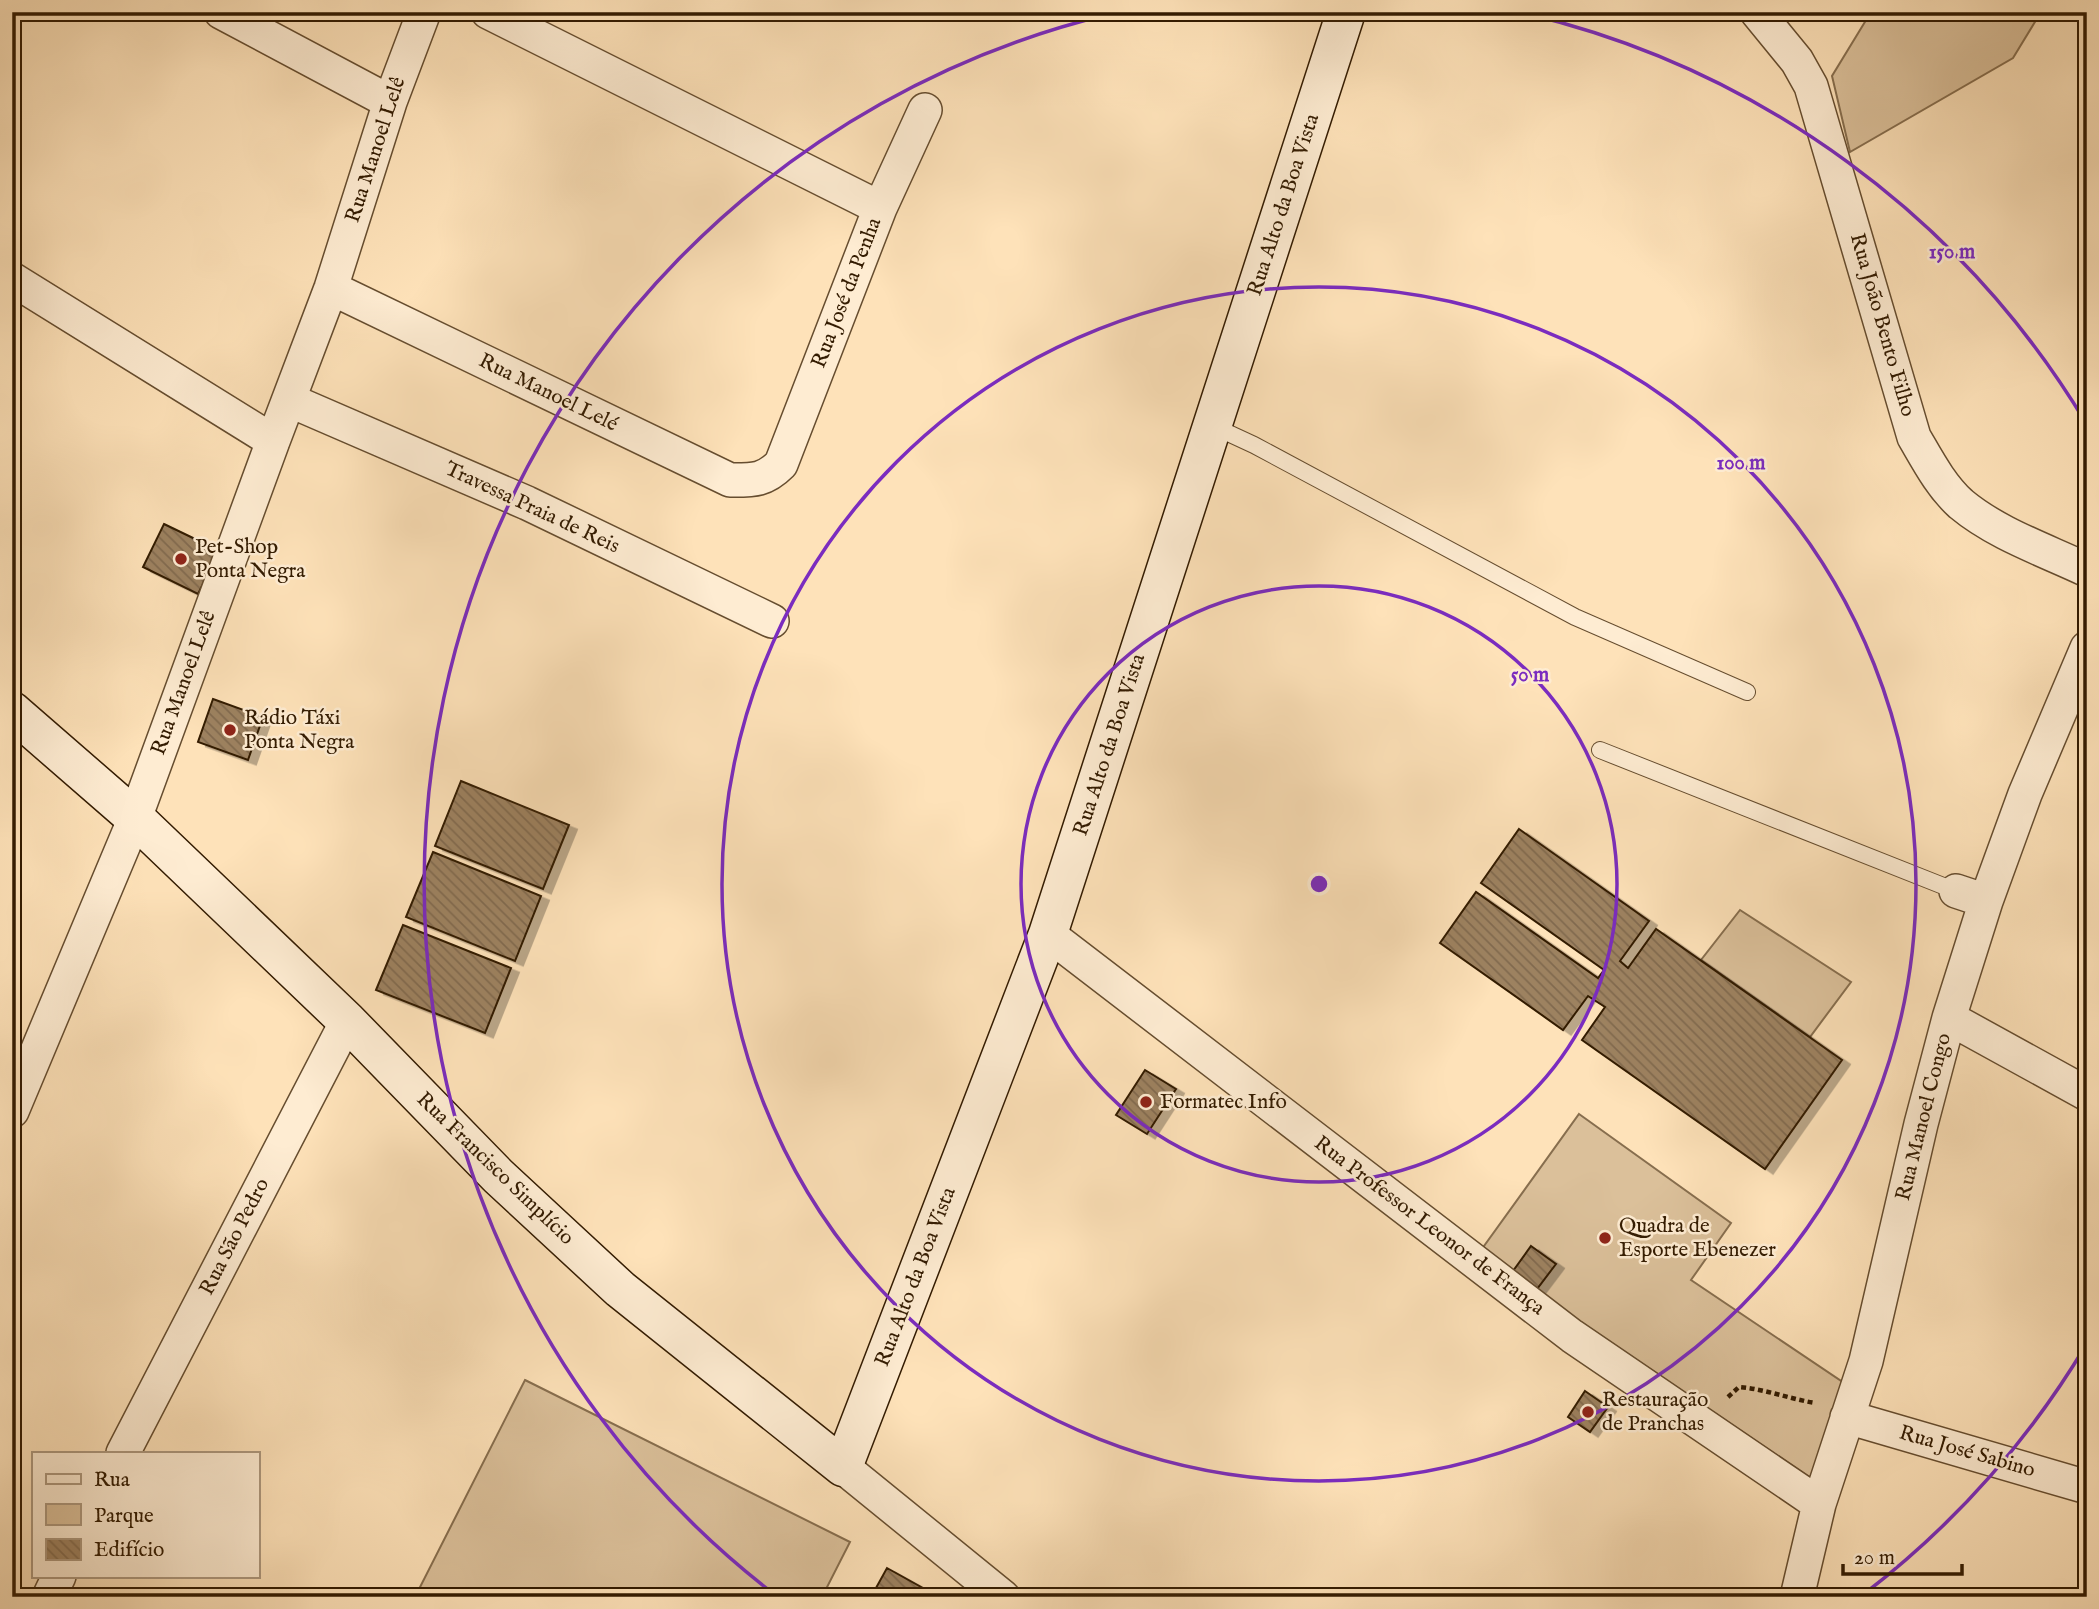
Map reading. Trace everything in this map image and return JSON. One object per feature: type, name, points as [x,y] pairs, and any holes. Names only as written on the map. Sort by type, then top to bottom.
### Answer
[{"type":"street","points":[[221,12],[390,102]]},
{"type":"street","name":"Rua Manoel Lelê","points":[[12,1111],[135,818],[331,288],[390,102],[424,12]]},
{"type":"street","points":[[488,12],[880,208]]},
{"type":"street","name":"Rua Alto da Boa Vista","points":[[843,1467],[1048,934],[1346,12]]},
{"type":"street","name":"Rua João Bento Filho","points":[[1757,12],[1797,61],[1811,86],[1914,438],[1931,466],[1961,503],[1994,526],[2087,570]]},
{"type":"street","name":"Rua José da Penha","points":[[769,476],[781,464],[880,208],[925,110]]},
{"type":"street","points":[[12,279],[273,441]]},
{"type":"street","name":"Rua Manoel Lelé","points":[[331,288],[730,480],[752,480],[769,476]]},
{"type":"street","name":"Travessa Praia de Reis","points":[[289,400],[527,503],[772,621]]},
{"type":"street","name":"Rua Manoel Congo","points":[[1797,1597],[1837,1411],[1866,1361],[1921,1124],[1949,1018],[1971,896],[2025,794],[2087,648]]},
{"type":"street","name":"Rua Francisco Simplício","points":[[12,711],[135,818],[347,1021],[498,1176],[620,1289],[1001,1596]]},
{"type":"street","name":"Rua Professor Leonor de França","points":[[1048,934],[1572,1336],[1819,1504]]},
{"type":"street","points":[[1949,1018],[2087,1094]]},
{"type":"street","name":"Rua São Pedro","points":[[124,1452],[347,1021]]},
{"type":"street","name":"Rua José Sabino","points":[[1837,1411],[2087,1487]]},
{"type":"street","points":[[49,1597],[59,1578]]},
{"type":"lane","points":[[1213,426],[1254,445],[1575,617],[1747,692]]},
{"type":"lane","points":[[1600,750],[1971,896]]},
{"type":"path","points":[[1700,1422],[1739,1388],[1754,1388],[1837,1411]]},
{"type":"green space","points":[[1871,12],[2041,12],[2013,58],[1850,152],[1832,76]]},
{"type":"green space","points":[[1740,910],[1851,982],[1810,1037],[1701,960]]},
{"type":"green space","points":[[1579,1114],[1731,1223],[1691,1280],[1856,1391],[1831,1492],[1479,1253]]},
{"type":"green space","points":[[525,1380],[850,1542],[822,1597],[415,1597]]},
{"type":"building","name":"Pet-Shop Ponta Negra","points":[[164,524],[220,551],[198,594],[143,567]]},
{"type":"building","name":"Rádio Táxi Ponta Negra","points":[[213,699],[263,717],[248,760],[198,742]]},
{"type":"building","points":[[461,781],[569,825],[543,889],[435,846]]},
{"type":"building","points":[[1519,829],[1649,921],[1620,961],[1628,968],[1656,929],[1842,1060],[1765,1169],[1582,1040],[1605,1007],[1588,996],[1563,1030],[1440,943],[1476,892],[1598,978],[1604,970],[1481,883]]},
{"type":"building","points":[[433,852],[541,896],[515,961],[406,917]]},
{"type":"building","points":[[403,925],[511,968],[485,1033],[376,990]]},
{"type":"building","name":"Formatec Info","points":[[1145,1070],[1176,1089],[1147,1134],[1116,1115]]},
{"type":"building","points":[[1531,1246],[1556,1264],[1537,1289],[1513,1271]]},
{"type":"building","name":"Restauração de Pranchas","points":[[1585,1391],[1608,1407],[1590,1432],[1568,1417]]},
{"type":"building","points":[[887,1568],[939,1597],[871,1597]]},
{"type":"place","name":"Pet-Shop Ponta Negra","points":[[181,559]]},
{"type":"place","name":"Rádio Táxi Ponta Negra","points":[[230,730]]},
{"type":"place","name":"Formatec Info","points":[[1146,1102]]},
{"type":"place","name":"Quadra de Esporte Ebenezer","points":[[1605,1238]]},
{"type":"place","name":"Restauração de Pranchas","points":[[1588,1412]]}]
